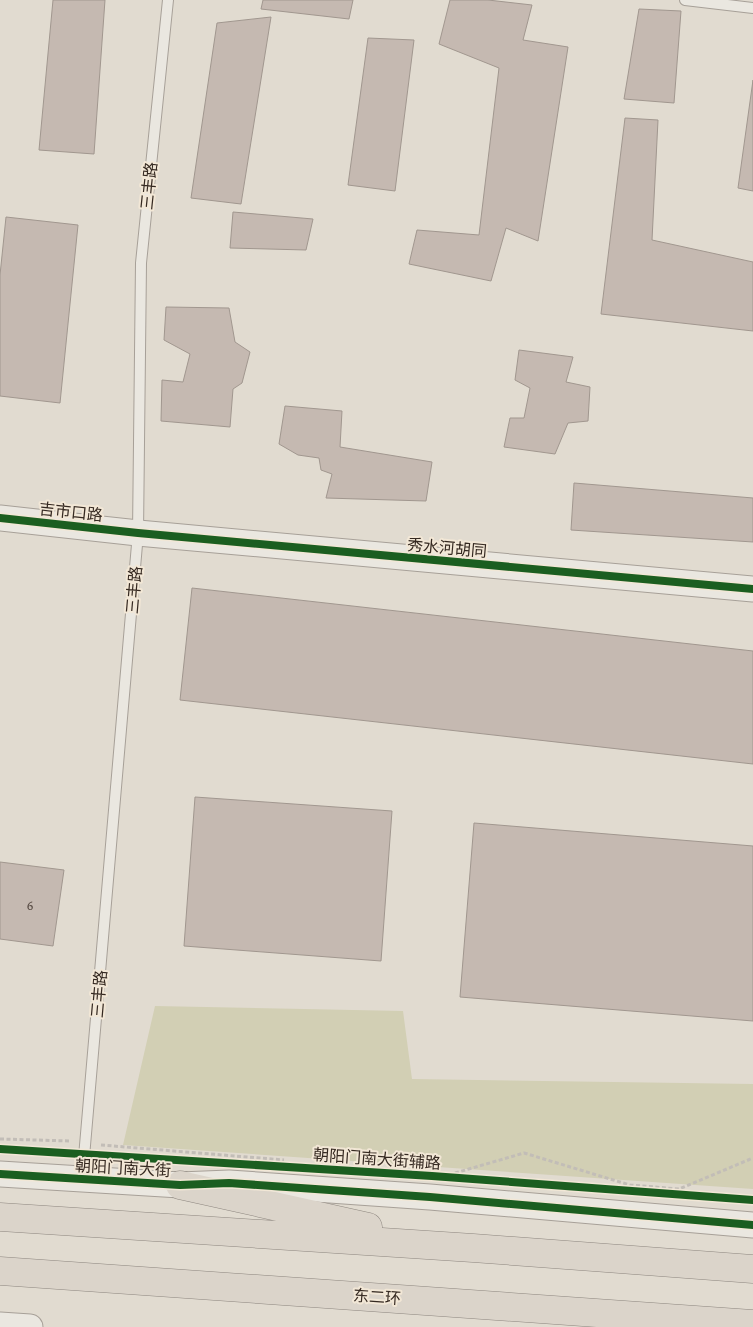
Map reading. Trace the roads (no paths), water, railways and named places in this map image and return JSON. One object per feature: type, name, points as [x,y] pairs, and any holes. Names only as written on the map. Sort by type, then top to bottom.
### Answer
[{"type":"highway","points":[[180,1185],[284,1210],[473,1248]]},
{"type":"highway","points":[[0,1217],[473,1248],[753,1269]]},
{"type":"highway","name":"东二环","points":[[0,1271],[753,1324]]},
{"type":"street","name":"吉市口路","points":[[0,518],[138,533]]},
{"type":"street","name":"秀水河胡同","points":[[138,533],[753,589]]},
{"type":"street","name":"朝阳门南大街","points":[[0,1174],[180,1185],[238,1184],[430,1197],[753,1225]]},
{"type":"street","points":[[0,1325],[30,1327]]},
{"type":"lane","name":"三丰路","points":[[82,1180],[138,533],[141,262],[168,0]]},
{"type":"lane","points":[[685,0],[753,8]]}]
